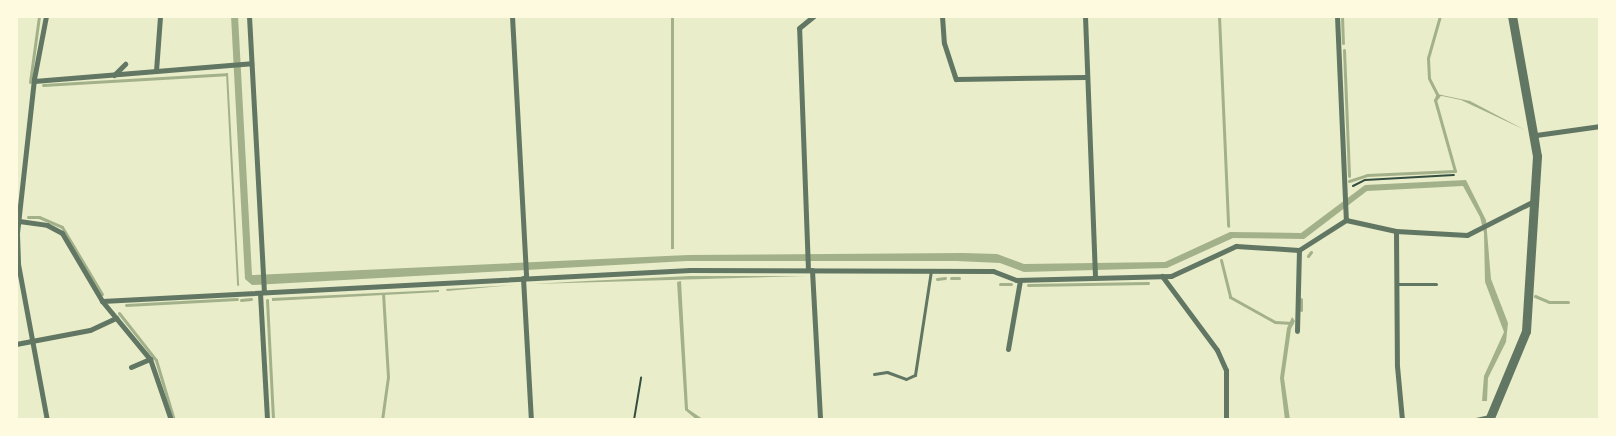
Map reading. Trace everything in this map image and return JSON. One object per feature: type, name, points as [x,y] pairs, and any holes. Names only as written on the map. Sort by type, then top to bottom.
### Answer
[{"type":"street","points":[[46,16],[34,81],[18,221],[18,264],[47,420]]},
{"type":"street","points":[[156,71],[160,16]]},
{"type":"street","points":[[248,16],[262,274],[267,420]]},
{"type":"street","points":[[512,16],[525,260],[530,420]]},
{"type":"street","points":[[814,16],[799,28],[810,270],[820,420]]},
{"type":"street","points":[[942,16],[944,43],[956,79],[1085,77]]},
{"type":"street","points":[[1085,16],[1085,77],[1095,274]]},
{"type":"street","points":[[1337,16],[1346,220]]},
{"type":"street","points":[[1476,420],[1489,418],[1526,331],[1532,202],[1537,156],[1536,135],[1512,16]]},
{"type":"street","points":[[34,81],[251,63]]},
{"type":"street","points":[[114,74],[125,64]]},
{"type":"street","points":[[1536,135],[1600,126]]},
{"type":"street","points":[[102,301],[262,290],[690,270],[993,271],[1020,280],[1095,274],[1171,276],[1236,246],[1299,250],[1346,220],[1396,230],[1467,235],[1532,202]]},
{"type":"street","points":[[18,221],[47,225],[62,233],[102,301],[150,359],[171,420]]},
{"type":"street","points":[[1396,230],[1397,366],[1402,420]]},
{"type":"street","points":[[1297,331],[1299,250]]},
{"type":"street","points":[[1162,276],[1217,350],[1226,370],[1226,420]]},
{"type":"street","points":[[1008,349],[1020,280]]},
{"type":"street","points":[[16,344],[90,330],[116,318]]},
{"type":"street","points":[[131,367],[150,359]]},
{"type":"lane","points":[[874,374],[887,372],[906,379],[915,375],[931,271]]},
{"type":"lane","points":[[1397,284],[1436,284]]},
{"type":"path","points":[[1344,187],[1365,180],[1454,175]]},
{"type":"path","points":[[634,420],[641,378]]},
{"type":"shaded area","points":[[231,16],[238,16],[252,275],[688,255],[963,253],[997,254],[1024,264],[1165,262],[1230,232],[1301,233],[1365,185],[1466,180],[1486,220],[1491,279],[1508,323],[1506,342],[1488,378],[1487,401],[1482,401],[1484,376],[1504,332],[1485,282],[1484,233],[1480,217],[1463,186],[1367,191],[1304,239],[1233,238],[1167,268],[1024,272],[1000,263],[956,261],[687,261],[252,285],[245,279]]},
{"type":"shaded area","points":[[671,16],[674,16],[674,249],[671,249]]},
{"type":"shaded area","points":[[226,73],[228,73],[239,286],[237,286]]},
{"type":"shaded area","points":[[1437,94],[1470,101],[1525,130],[1461,100],[1442,96],[1435,98]]},
{"type":"shaded area","points":[[690,276],[806,276],[533,284],[586,281]]},
{"type":"shaded area","points":[[681,281],[688,409],[704,420],[697,420],[685,410],[677,282]]},
{"type":"shaded area","points":[[514,285],[447,291],[446,289]]},
{"type":"shaded area","points":[[439,290],[439,292],[272,301],[272,298]]},
{"type":"shaded area","points":[[1292,317],[1295,321],[1291,329],[1284,378],[1290,420],[1285,420],[1280,378],[1287,328]]},
{"type":"waterway","points":[[30,82],[39,16]]},
{"type":"waterway","points":[[1219,16],[1228,226]]},
{"type":"waterway","points":[[1342,16],[1343,43]]},
{"type":"waterway","points":[[1438,96],[1429,78],[1428,58],[1440,16]]},
{"type":"waterway","points":[[1344,50],[1349,176]]},
{"type":"waterway","points":[[43,85],[226,74]]},
{"type":"waterway","points":[[1349,181],[1367,175],[1455,171],[1435,100],[1438,96]]},
{"type":"waterway","points":[[28,217],[39,217],[62,227],[102,294]]},
{"type":"waterway","points":[[1308,256],[1311,252]]},
{"type":"waterway","points":[[1221,260],[1230,297],[1275,322],[1292,323]]},
{"type":"waterway","points":[[937,279],[945,278]]},
{"type":"waterway","points":[[951,278],[959,278]]},
{"type":"waterway","points":[[1028,285],[1148,283]]},
{"type":"waterway","points":[[1000,284],[1011,284]]},
{"type":"waterway","points":[[382,420],[388,377],[383,294]]},
{"type":"waterway","points":[[1535,296],[1549,302],[1568,302]]},
{"type":"waterway","points":[[126,305],[237,299]]},
{"type":"waterway","points":[[241,300],[251,299]]},
{"type":"waterway","points":[[1301,299],[1301,310]]},
{"type":"waterway","points":[[267,300],[273,420]]},
{"type":"waterway","points":[[119,313],[156,360],[174,420]]}]
